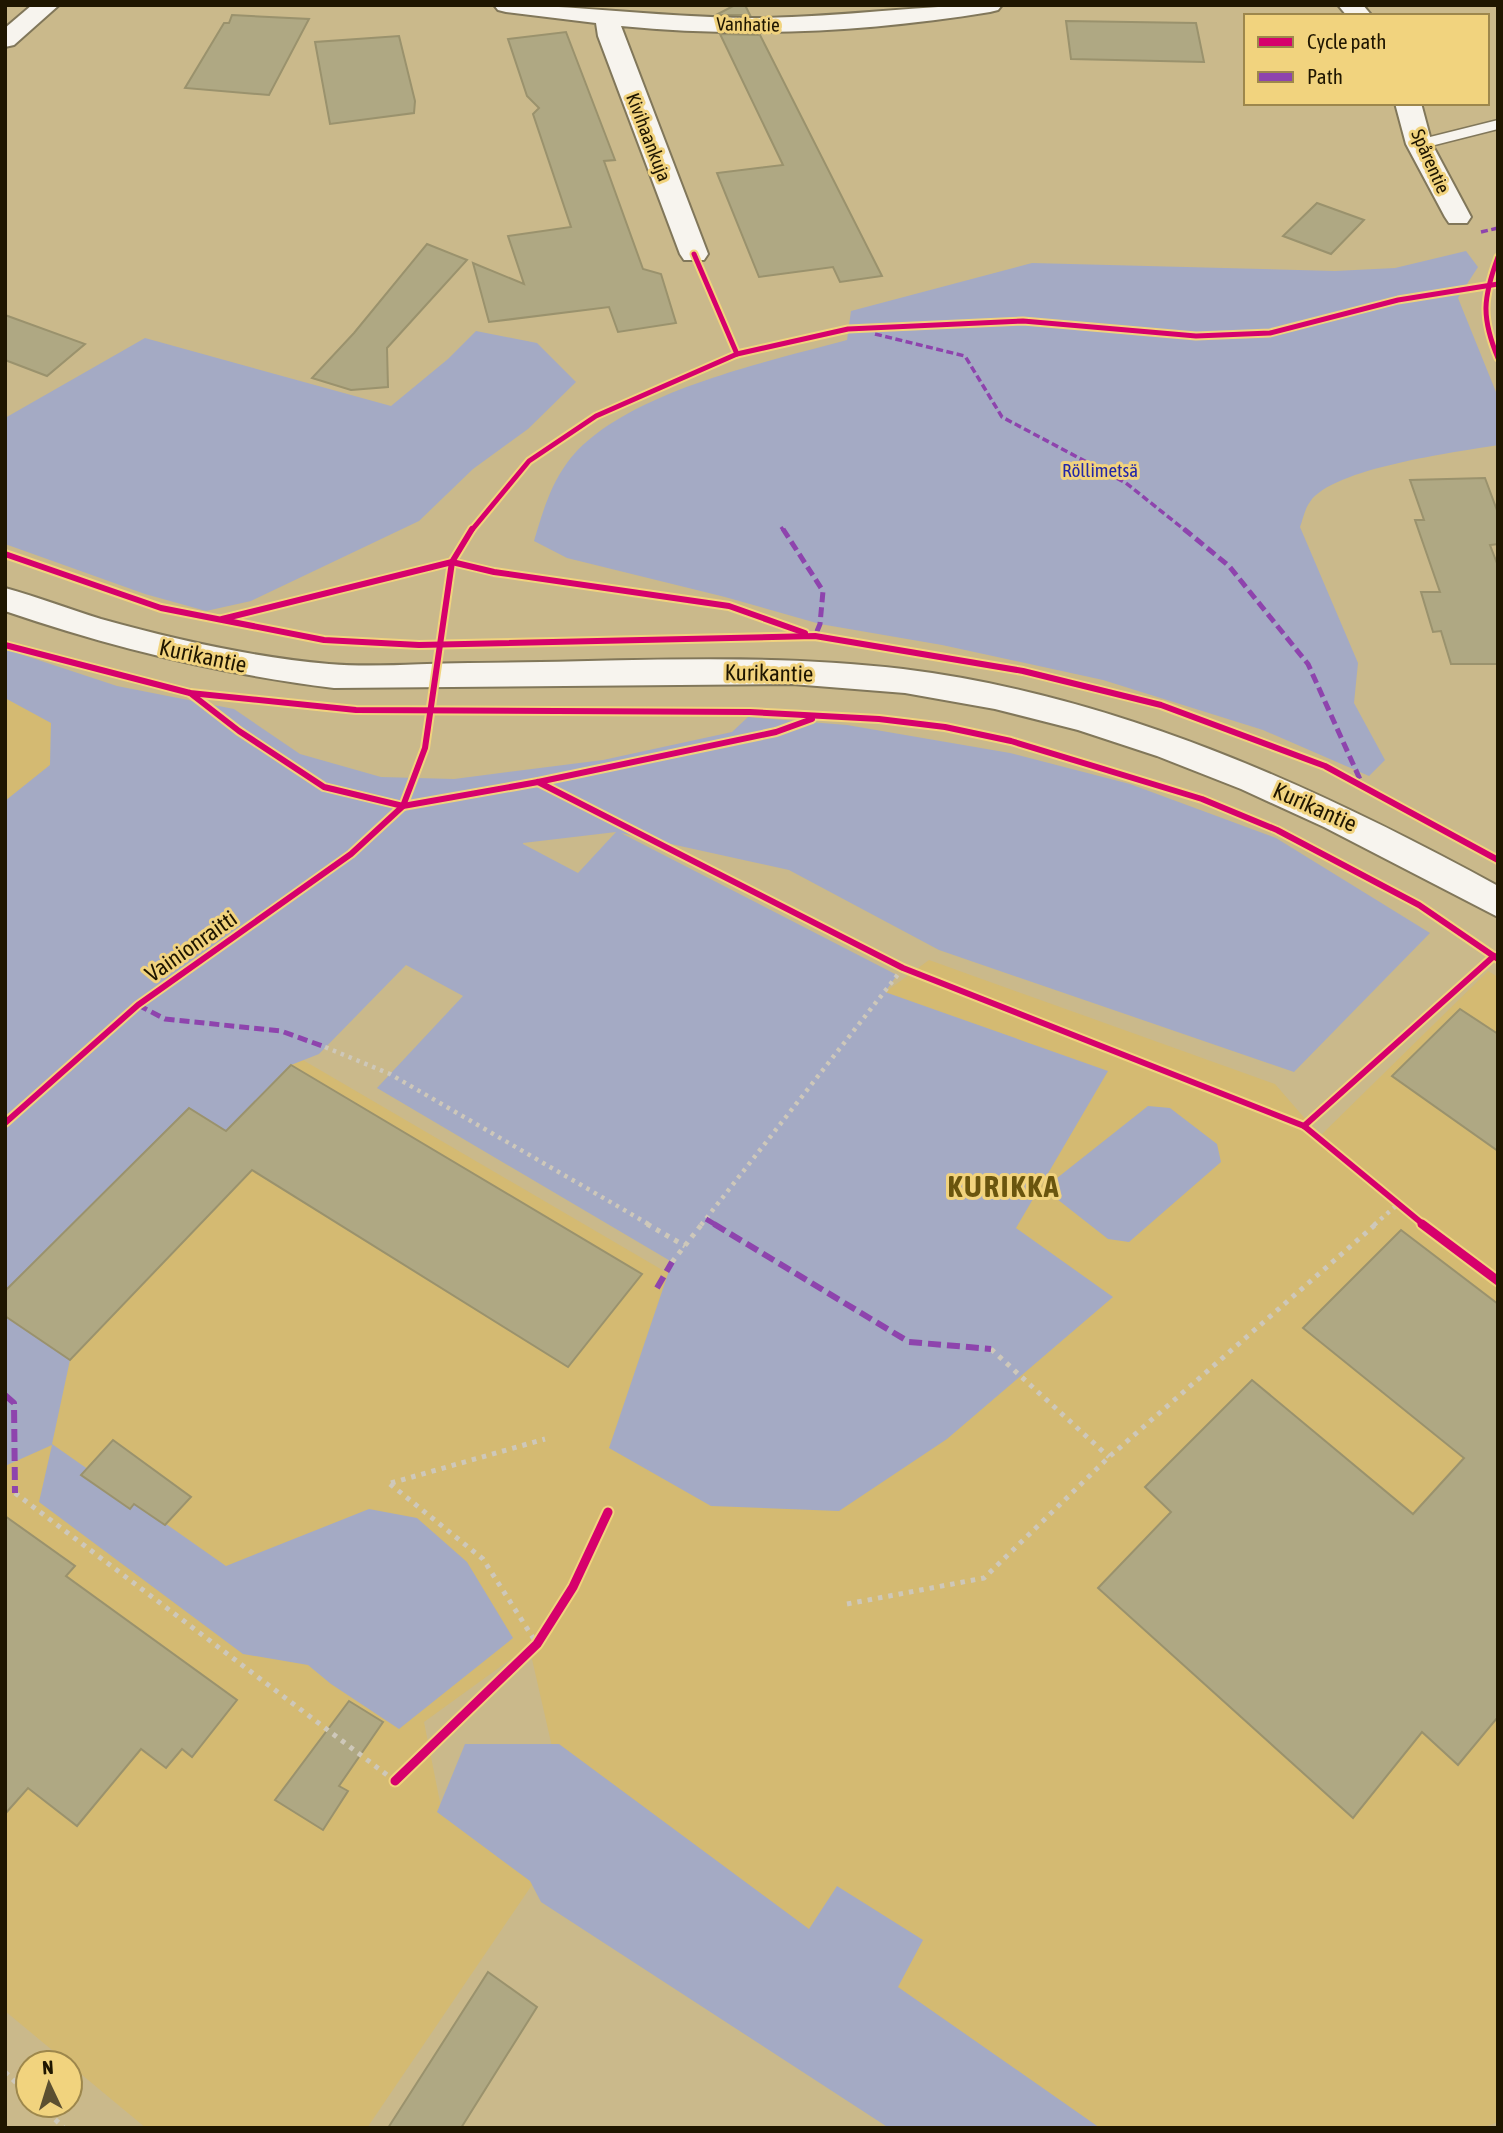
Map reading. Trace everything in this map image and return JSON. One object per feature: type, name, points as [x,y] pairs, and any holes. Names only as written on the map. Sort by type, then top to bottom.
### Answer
[{"type":"street","points":[[5,40],[47,5]]},
{"type":"street","name":"Vanhatie","points":[[506,5],[608,20],[815,24],[990,5]]},
{"type":"street","name":"Kivihaankuja","points":[[608,20],[610,36],[694,254]]},
{"type":"street","name":"Spårentie","points":[[1409,105],[1419,144],[1458,217]]},
{"type":"street","name":"Kurikantie","points":[[5,599],[113,636],[271,670],[334,676],[815,673],[933,687],[1008,701],[1124,730],[1203,757],[1352,823],[1498,903]]},
{"type":"lane","points":[[1419,144],[1498,124]]},
{"type":"path","points":[[891,962],[916,973]]},
{"type":"path","points":[[672,1262],[903,968]]},
{"type":"path","points":[[326,1047],[390,1074],[685,1246]]},
{"type":"path","points":[[1387,1196],[1407,1213]]},
{"type":"path","points":[[847,1604],[984,1578],[1109,1457],[1397,1205]]},
{"type":"path","points":[[991,1349],[1109,1457]]},
{"type":"path","points":[[537,1644],[483,1559],[390,1484],[545,1439]]},
{"type":"path","points":[[15,1493],[395,1781],[405,1771]]},
{"type":"path","points":[[528,1653],[544,1633]]},
{"type":"shaded area","points":[[5,698],[51,722],[50,765],[5,801]]},
{"type":"shaded area","points":[[929,960],[1275,1084],[1320,1136],[1488,971],[1498,977],[1498,2122],[1482,2128],[1074,2128],[553,1751],[529,1646],[424,1722],[442,1812],[536,1879],[367,2128],[146,2128],[84,2077],[84,2049],[51,2049],[5,2011],[5,1286],[228,1066],[296,1056],[664,1271],[887,991]]},
{"type":"green space","name":"Röllimetsä","points":[[1466,251],[1478,267],[1458,298],[1498,397],[1498,445],[1397,463],[1343,480],[1323,490],[1310,502],[1300,527],[1358,663],[1354,703],[1385,760],[1369,776],[1263,730],[1103,680],[942,645],[820,624],[725,597],[567,558],[534,541],[556,481],[567,463],[590,439],[621,417],[657,399],[737,370],[847,340],[851,311],[1032,263],[1335,271],[1395,268]]},
{"type":"green space","points":[[476,331],[537,343],[576,382],[528,429],[473,469],[419,521],[251,601],[206,611],[145,594],[5,544],[5,418],[145,338],[391,406],[448,359]]},
{"type":"green space","points":[[5,649],[117,686],[234,709],[300,754],[381,777],[454,779],[603,760],[732,732],[748,717],[847,725],[1010,753],[1130,784],[1276,838],[1430,933],[1294,1072],[939,950],[789,870],[621,833],[897,975],[885,992],[1108,1071],[1016,1228],[1113,1297],[947,1439],[839,1511],[711,1506],[609,1448],[672,1262],[377,1088],[463,996],[406,965],[319,1054],[291,1065],[226,1131],[189,1108],[5,1291],[5,801],[50,765],[51,723],[5,698]],"holes":[[[616,832],[578,873],[523,844],[523,843]]]},
{"type":"green space","points":[[1148,1106],[1170,1108],[1217,1144],[1221,1162],[1129,1242],[1108,1239],[1057,1199],[1052,1182]]},
{"type":"green space","points":[[5,1316],[70,1360],[52,1444],[226,1566],[369,1509],[417,1518],[467,1562],[513,1638],[399,1729],[331,1684],[308,1665],[243,1654],[39,1502],[52,1445],[5,1466]]},
{"type":"green space","points":[[465,1744],[559,1744],[809,1929],[837,1886],[923,1940],[898,1987],[1100,2128],[889,2128],[541,1902],[530,1881],[437,1812]]},
{"type":"building","points":[[735,5],[745,5],[750,15],[716,15]]},
{"type":"building","points":[[232,15],[309,19],[269,95],[185,88],[224,23],[229,23]]},
{"type":"building","points":[[1066,21],[1196,23],[1204,62],[1071,59]]},
{"type":"building","points":[[566,32],[615,160],[604,161],[643,269],[661,274],[676,323],[618,332],[609,307],[489,322],[473,263],[524,284],[508,236],[571,227],[533,114],[539,108],[527,96],[508,39]]},
{"type":"building","points":[[720,34],[760,35],[882,276],[840,282],[833,267],[759,277],[717,173],[783,165]]},
{"type":"building","points":[[399,36],[415,101],[414,113],[330,124],[315,42]]},
{"type":"building","points":[[1317,203],[1364,220],[1331,254],[1283,236]]},
{"type":"building","points":[[427,244],[467,260],[387,348],[388,387],[351,390],[312,378],[354,333]]},
{"type":"building","points":[[5,315],[85,344],[47,376],[5,360]]},
{"type":"building","points":[[1485,478],[1498,513],[1498,544],[1490,545],[1498,566],[1498,664],[1451,664],[1441,631],[1433,632],[1421,592],[1440,592],[1415,520],[1424,520],[1410,480]]},
{"type":"building","points":[[1460,1009],[1498,1034],[1498,1151],[1392,1076]]},
{"type":"building","points":[[291,1065],[642,1274],[568,1367],[252,1170],[70,1360],[5,1316],[5,1291],[189,1108],[226,1131]]},
{"type":"building","points":[[1401,1230],[1498,1304],[1498,1717],[1458,1765],[1422,1732],[1353,1818],[1098,1588],[1171,1512],[1145,1487],[1252,1380],[1413,1514],[1464,1458],[1303,1328]]},
{"type":"building","points":[[113,1440],[191,1497],[165,1525],[134,1504],[130,1509],[81,1475]]},
{"type":"building","points":[[5,1516],[75,1566],[66,1576],[237,1700],[192,1757],[182,1749],[166,1768],[141,1749],[77,1826],[28,1788],[5,1814]]},
{"type":"building","points":[[349,1701],[383,1722],[339,1786],[348,1791],[323,1830],[275,1800]]},
{"type":"building","points":[[488,1972],[537,2007],[461,2128],[388,2128]]},
{"type":"marked path","points":[[1481,232],[1498,228]]},
{"type":"marked path","points":[[875,334],[965,356],[1002,417],[1126,483],[1229,566],[1308,664],[1363,786]]},
{"type":"marked path","points":[[781,527],[823,591],[820,624],[815,636]]},
{"type":"marked path","points":[[138,1005],[165,1019],[281,1031],[325,1047]]},
{"type":"marked path","points":[[706,1219],[909,1342],[991,1349]]},
{"type":"marked path","points":[[657,1288],[672,1262]]},
{"type":"marked path","points":[[5,1395],[14,1403],[15,1493]]},
{"type":"cycle path","points":[[694,254],[737,354]]},
{"type":"cycle path","points":[[1498,257],[1484,308],[1487,329],[1498,358]]},
{"type":"cycle path","name":"Vainionraitti","points":[[5,1123],[138,1005],[351,854],[403,806],[425,748],[452,562],[475,525],[529,461],[596,416],[737,354],[848,329],[1023,321],[1196,336],[1270,333],[1398,300],[1498,284]]},
{"type":"cycle path","points":[[5,554],[161,608],[324,640],[419,645],[815,636],[895,647],[1023,671],[1161,705],[1325,766],[1498,860]]},
{"type":"cycle path","points":[[222,619],[452,562],[494,572],[729,606],[805,633]]},
{"type":"cycle path","points":[[5,645],[190,693],[356,710],[750,712],[879,719],[945,727],[1011,741],[1202,799],[1277,830],[1419,905],[1498,959]]},
{"type":"cycle path","points":[[190,693],[239,731],[324,787],[403,806],[538,782],[776,732],[812,719]]},
{"type":"cycle path","points":[[538,782],[903,968],[1304,1126],[1397,1205],[1498,1281]]},
{"type":"cycle path","points":[[1304,1126],[1494,956]]},
{"type":"cycle path","points":[[395,1781],[537,1644],[573,1587],[608,1512]]},
{"type":"district","name":"KURIKKA","points":[[1004,1186]]}]
